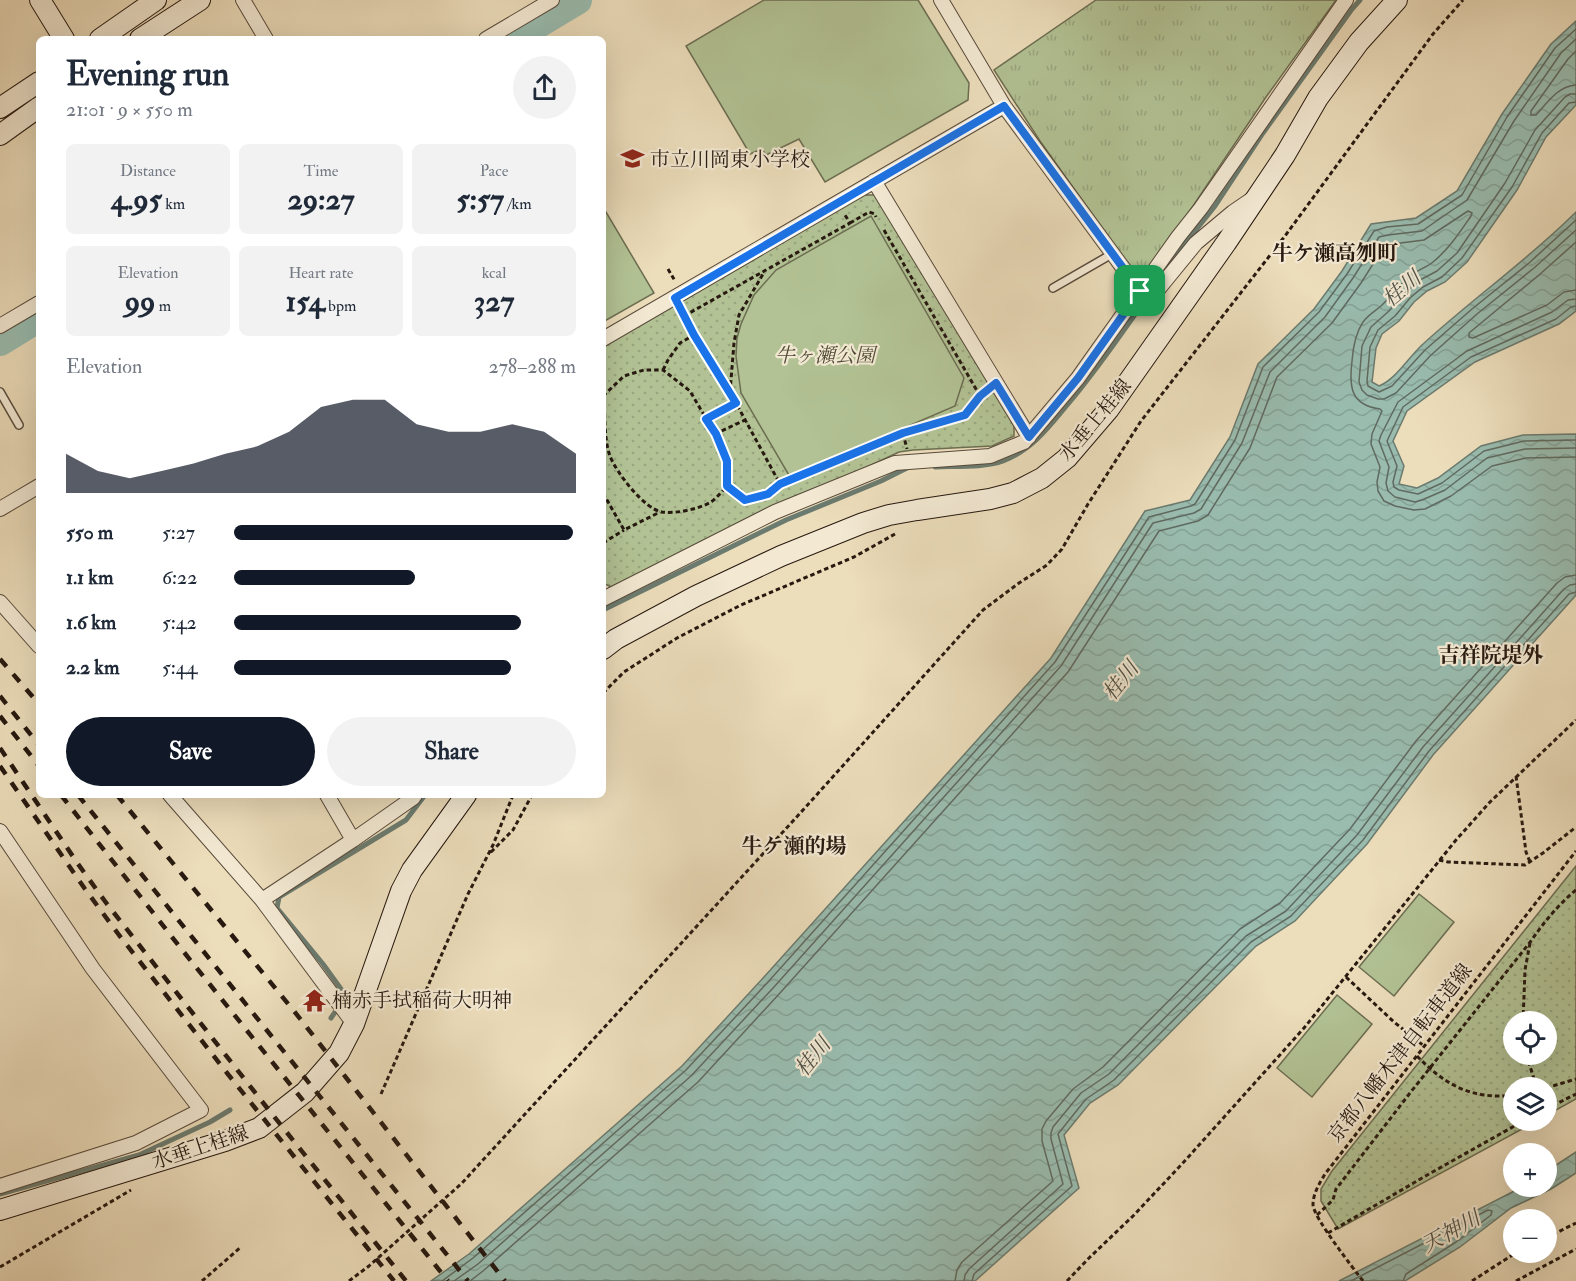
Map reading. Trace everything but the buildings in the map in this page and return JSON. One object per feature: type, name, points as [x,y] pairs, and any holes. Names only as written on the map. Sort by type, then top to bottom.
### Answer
[{"type":"main road","points":[[40,0],[62,36]]},
{"type":"main road","points":[[104,36],[156,0]]},
{"type":"main road","points":[[145,36],[200,0]]},
{"type":"main road","name":"水垂上桂線","points":[[606,647],[696,596],[782,556],[863,523],[889,515],[990,500],[1013,493],[1042,478],[1068,458],[1109,409],[1226,243],[1285,155],[1318,98],[1359,42],[1397,0]]},
{"type":"main road","points":[[0,108],[36,84]]},
{"type":"main road","points":[[0,135],[36,109]]},
{"type":"main road","name":"水垂上桂線","points":[[0,1210],[225,1141],[259,1128],[305,1092],[339,1053],[346,1014],[400,891],[412,870],[464,798]]},
{"type":"street","points":[[243,0],[264,36]]},
{"type":"street","points":[[491,36],[552,0]]},
{"type":"street","points":[[958,0],[943,4],[1004,106],[1113,254],[1147,293]]},
{"type":"street","points":[[1147,293],[1178,237],[1202,208],[1347,0]]},
{"type":"street","points":[[606,337],[676,292],[1004,106]]},
{"type":"street","points":[[874,181],[1029,437]]},
{"type":"street","points":[[606,597],[758,520],[895,463],[990,456],[1024,442],[1147,293],[1196,243],[1261,192]]},
{"type":"street","points":[[0,326],[36,305]]},
{"type":"street","points":[[0,509],[36,488]]},
{"type":"street","points":[[0,602],[36,643]]},
{"type":"street","points":[[173,798],[262,900],[346,1014]]},
{"type":"street","points":[[329,798],[353,840]]},
{"type":"street","points":[[262,900],[413,798]]},
{"type":"street","points":[[0,831],[93,969],[201,1110],[136,1143],[0,1186]]},
{"type":"lane","points":[[1053,288],[1113,254]]},
{"type":"lane","points":[[0,392],[19,425]]},
{"type":"path","points":[[349,1281],[462,1184],[983,610],[1047,565],[1062,549],[1141,421],[1285,236],[1433,34],[1463,0]]},
{"type":"path","points":[[838,202],[850,223]]},
{"type":"path","points":[[684,316],[868,212],[875,214],[980,396]]},
{"type":"path","points":[[668,268],[684,316],[730,392],[780,484]]},
{"type":"path","points":[[730,392],[739,315],[764,272]]},
{"type":"path","points":[[663,370],[680,343],[694,335]]},
{"type":"path","points":[[606,393],[624,376],[644,370],[663,370],[690,391],[716,434],[727,461],[727,486],[712,501],[688,511],[660,512],[606,541]]},
{"type":"path","points":[[727,486],[745,500],[768,494],[780,484],[903,433],[965,415],[980,396],[996,383]]},
{"type":"path","points":[[706,419],[736,403]]},
{"type":"path","points":[[716,434],[746,420]]},
{"type":"path","points":[[606,424],[609,453],[616,469],[628,486],[646,503],[660,512]]},
{"type":"path","points":[[606,498],[624,530]]},
{"type":"path","points":[[606,690],[624,672],[677,638],[741,605],[854,556],[900,531]]},
{"type":"path","points":[[1067,1281],[1182,1164],[1304,1028],[1483,809],[1576,720]]},
{"type":"path","points":[[1516,776],[1526,852],[1530,862]]},
{"type":"path","points":[[381,1094],[512,798]]},
{"type":"path","points":[[488,856],[513,830],[530,798]]},
{"type":"path","points":[[1439,860],[1525,865],[1576,827]]},
{"type":"path","name":"京都八幡木津自転車道線","points":[[1317,1215],[1313,1207],[1316,1189],[1324,1174],[1576,851]]},
{"type":"path","points":[[1363,1281],[1317,1215],[1333,1200],[1336,1189],[1558,906],[1576,890]]},
{"type":"path","points":[[1523,1011],[1525,970],[1531,941]]},
{"type":"path","points":[[1346,977],[1394,1022],[1424,1046]]},
{"type":"path","points":[[1417,1056],[1429,1069],[1454,1087],[1479,1096],[1503,1097]]},
{"type":"path","points":[[1557,1085],[1576,1079]]},
{"type":"path","points":[[1557,1104],[1576,1094]]},
{"type":"path","points":[[1329,1235],[1429,1174],[1506,1131]]},
{"type":"path","points":[[0,1267],[136,1187]]},
{"type":"path","points":[[1557,1232],[1576,1223]]},
{"type":"path","points":[[202,1281],[241,1246]]},
{"type":"path","points":[[1516,1281],[1576,1249]]},
{"type":"path","points":[[1472,1281],[1503,1261]]},
{"type":"green space","points":[[764,0],[918,0],[969,83],[968,100],[825,182],[799,139],[766,155],[762,149],[750,154],[686,46]]},
{"type":"green space","points":[[1096,0],[1336,0],[1266,97],[1185,218],[1144,273],[1135,274],[1040,141],[994,70]]},
{"type":"green space","name":"牛ヶ瀬公園","points":[[863,195],[876,195],[1014,424],[1014,436],[992,446],[899,452],[611,587],[606,584],[606,344]]},
{"type":"green space","points":[[606,212],[654,293],[606,320]]},
{"type":"green space","points":[[871,216],[964,378],[955,406],[790,477],[741,393],[736,356],[741,324],[754,295],[776,270]]},
{"type":"green space","points":[[1576,866],[1576,1099],[1557,1109],[1557,1077],[1503,1077],[1503,1131],[1519,1131],[1338,1229],[1321,1201],[1321,1189],[1332,1171]]},
{"type":"green space","points":[[1419,894],[1454,922],[1394,996],[1359,967]]},
{"type":"green space","points":[[1337,995],[1372,1024],[1312,1097],[1277,1068]]},
{"type":"water","name":"桂川","points":[[1576,21],[1576,105],[1546,137],[1517,190],[1467,262],[1445,282],[1427,291],[1414,302],[1399,321],[1382,334],[1376,348],[1372,382],[1379,386],[1391,378],[1422,345],[1539,247],[1576,212],[1576,311],[1559,324],[1475,362],[1407,411],[1393,441],[1404,466],[1399,484],[1417,488],[1438,478],[1481,446],[1523,435],[1576,434],[1576,595],[1433,755],[1367,844],[1295,921],[1256,946],[1118,1085],[1090,1103],[1064,1135],[1079,1188],[975,1281],[431,1281],[469,1254],[682,1066],[764,977],[1051,658],[1145,511],[1190,500],[1230,437],[1258,364],[1314,309],[1342,271],[1371,224],[1416,218],[1457,191],[1502,114],[1551,44]]},
{"type":"water","points":[[1576,1152],[1576,1173],[1557,1185],[1557,1164]]},
{"type":"water","name":"天神川","points":[[1503,1197],[1534,1197],[1510,1209],[1503,1209],[1503,1214],[1460,1247],[1405,1281],[1339,1281]]},
{"type":"waterway","points":[[517,36],[577,0]]},
{"type":"waterway","points":[[1163,274],[1215,206],[1263,133],[1360,0]]},
{"type":"waterway","points":[[935,467],[978,466],[995,463],[1023,451],[1054,421],[1089,378],[1148,296]]},
{"type":"waterway","points":[[0,341],[36,319]]},
{"type":"waterway","points":[[606,609],[786,520],[907,468]]},
{"type":"waterway","points":[[331,1018],[346,996],[277,908],[279,897],[406,820],[423,798]]},
{"type":"waterway","points":[[0,1194],[139,1155],[210,1122],[230,1110]]},
{"type":"railway","points":[[0,659],[36,701]]},
{"type":"railway","points":[[0,696],[36,741]]},
{"type":"railway","points":[[0,716],[36,762]]},
{"type":"railway","points":[[0,748],[107,904],[406,1281]]},
{"type":"railway","points":[[0,766],[119,935],[394,1281]]},
{"type":"railway","points":[[63,798],[448,1281]]},
{"type":"railway","points":[[80,798],[468,1281]]},
{"type":"railway","points":[[119,798],[294,1011],[505,1281]]},
{"type":"place","name":"市立川岡東小学校","points":[[632,159]]},
{"type":"place","name":"楠赤手拭稲荷大明神","points":[[314,1000]]},
{"type":"district","name":"牛ケ瀬高刎町","points":[[1335,253]]},
{"type":"district","name":"吉祥院堤外","points":[[1491,655]]},
{"type":"district","name":"牛ケ瀬的場","points":[[794,846]]},
{"type":"route","points":[[1004,106],[1140,291],[1078,378],[1029,437],[996,383],[980,396],[965,415],[903,433],[780,484],[768,494],[745,500],[727,486],[727,461],[716,434],[706,419],[736,403],[694,335],[675,298],[1004,106]]}]
